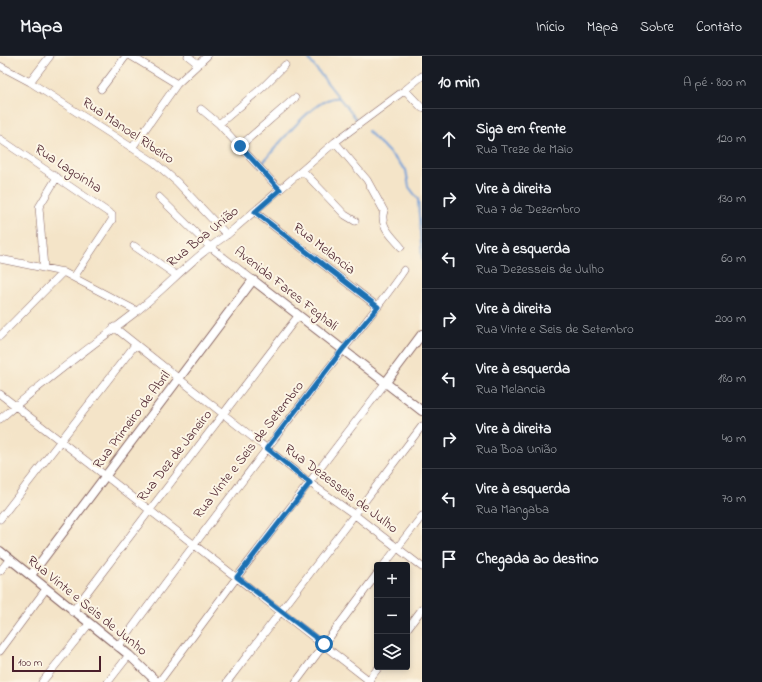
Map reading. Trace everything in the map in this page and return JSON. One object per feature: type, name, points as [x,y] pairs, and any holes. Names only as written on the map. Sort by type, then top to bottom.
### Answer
[{"type":"street","points":[[30,82],[50,56]]},
{"type":"street","points":[[101,90],[126,56]]},
{"type":"street","points":[[130,56],[177,84]]},
{"type":"street","points":[[188,56],[198,64]]},
{"type":"street","points":[[132,148],[177,84],[207,56]]},
{"type":"street","points":[[219,124],[263,87],[286,65]]},
{"type":"street","name":"Rua Manoel Ribeiro","points":[[0,66],[30,82],[154,162],[167,173],[227,236]]},
{"type":"street","name":"Rua Boa União","points":[[0,420],[114,327],[137,311],[209,246],[227,236],[335,142],[422,76]]},
{"type":"street","points":[[405,90],[422,108]]},
{"type":"street","points":[[240,146],[295,98]]},
{"type":"street","points":[[201,109],[219,124],[280,190]]},
{"type":"street","name":"Rua Lagoinha","points":[[0,140],[110,212],[112,218],[109,224],[74,277]]},
{"type":"street","points":[[335,142],[367,180],[384,211],[382,218],[386,228],[401,247]]},
{"type":"street","points":[[303,171],[345,215],[354,221]]},
{"type":"street","points":[[44,268],[39,225],[39,207],[57,177]]},
{"type":"street","name":"Avenida Fares Feghali","points":[[159,197],[209,246],[422,411]]},
{"type":"street","name":"Rua Melancia","points":[[255,212],[378,307]]},
{"type":"street","points":[[134,246],[176,275]]},
{"type":"street","points":[[0,258],[62,272],[137,311]]},
{"type":"street","name":"Rua Vinte e Seis de Setembro","points":[[118,647],[193,543],[343,349],[378,307],[404,270]]},
{"type":"street","points":[[0,336],[62,272]]},
{"type":"street","name":"Rua Primeiro de Abril","points":[[31,575],[253,280]]},
{"type":"street","name":"Rua Dez de Janeiro","points":[[72,612],[298,316]]},
{"type":"street","name":"Rua Dezesseis de Julho","points":[[114,327],[310,483],[355,515],[422,567]]},
{"type":"street","points":[[158,682],[422,334]]},
{"type":"street","points":[[0,519],[135,345]]},
{"type":"street","points":[[0,394],[324,644],[369,681],[377,670]]},
{"type":"street","points":[[227,682],[280,610],[355,515],[422,426]]},
{"type":"street","points":[[386,562],[422,516]]},
{"type":"street","name":"Rua Vinte e Seis de Junho","points":[[0,551],[9,560],[31,575],[72,612],[129,655],[158,682]]},
{"type":"street","points":[[0,571],[9,560]]},
{"type":"street","points":[[296,682],[374,578]]},
{"type":"street","points":[[0,651],[46,589]]},
{"type":"street","points":[[410,625],[422,609]]},
{"type":"street","points":[[42,682],[89,624]]},
{"type":"street","points":[[108,682],[129,655]]},
{"type":"waterway","points":[[308,56],[310,61],[356,119]]},
{"type":"waterway","points":[[260,166],[296,124],[308,113],[330,99],[339,98]]},
{"type":"waterway","points":[[368,131],[406,170],[409,187],[418,199],[422,260]]},
{"type":"route","points":[[240,146],[280,190],[255,212],[378,307],[343,349],[267,448],[310,483],[237,577],[324,644]]}]
